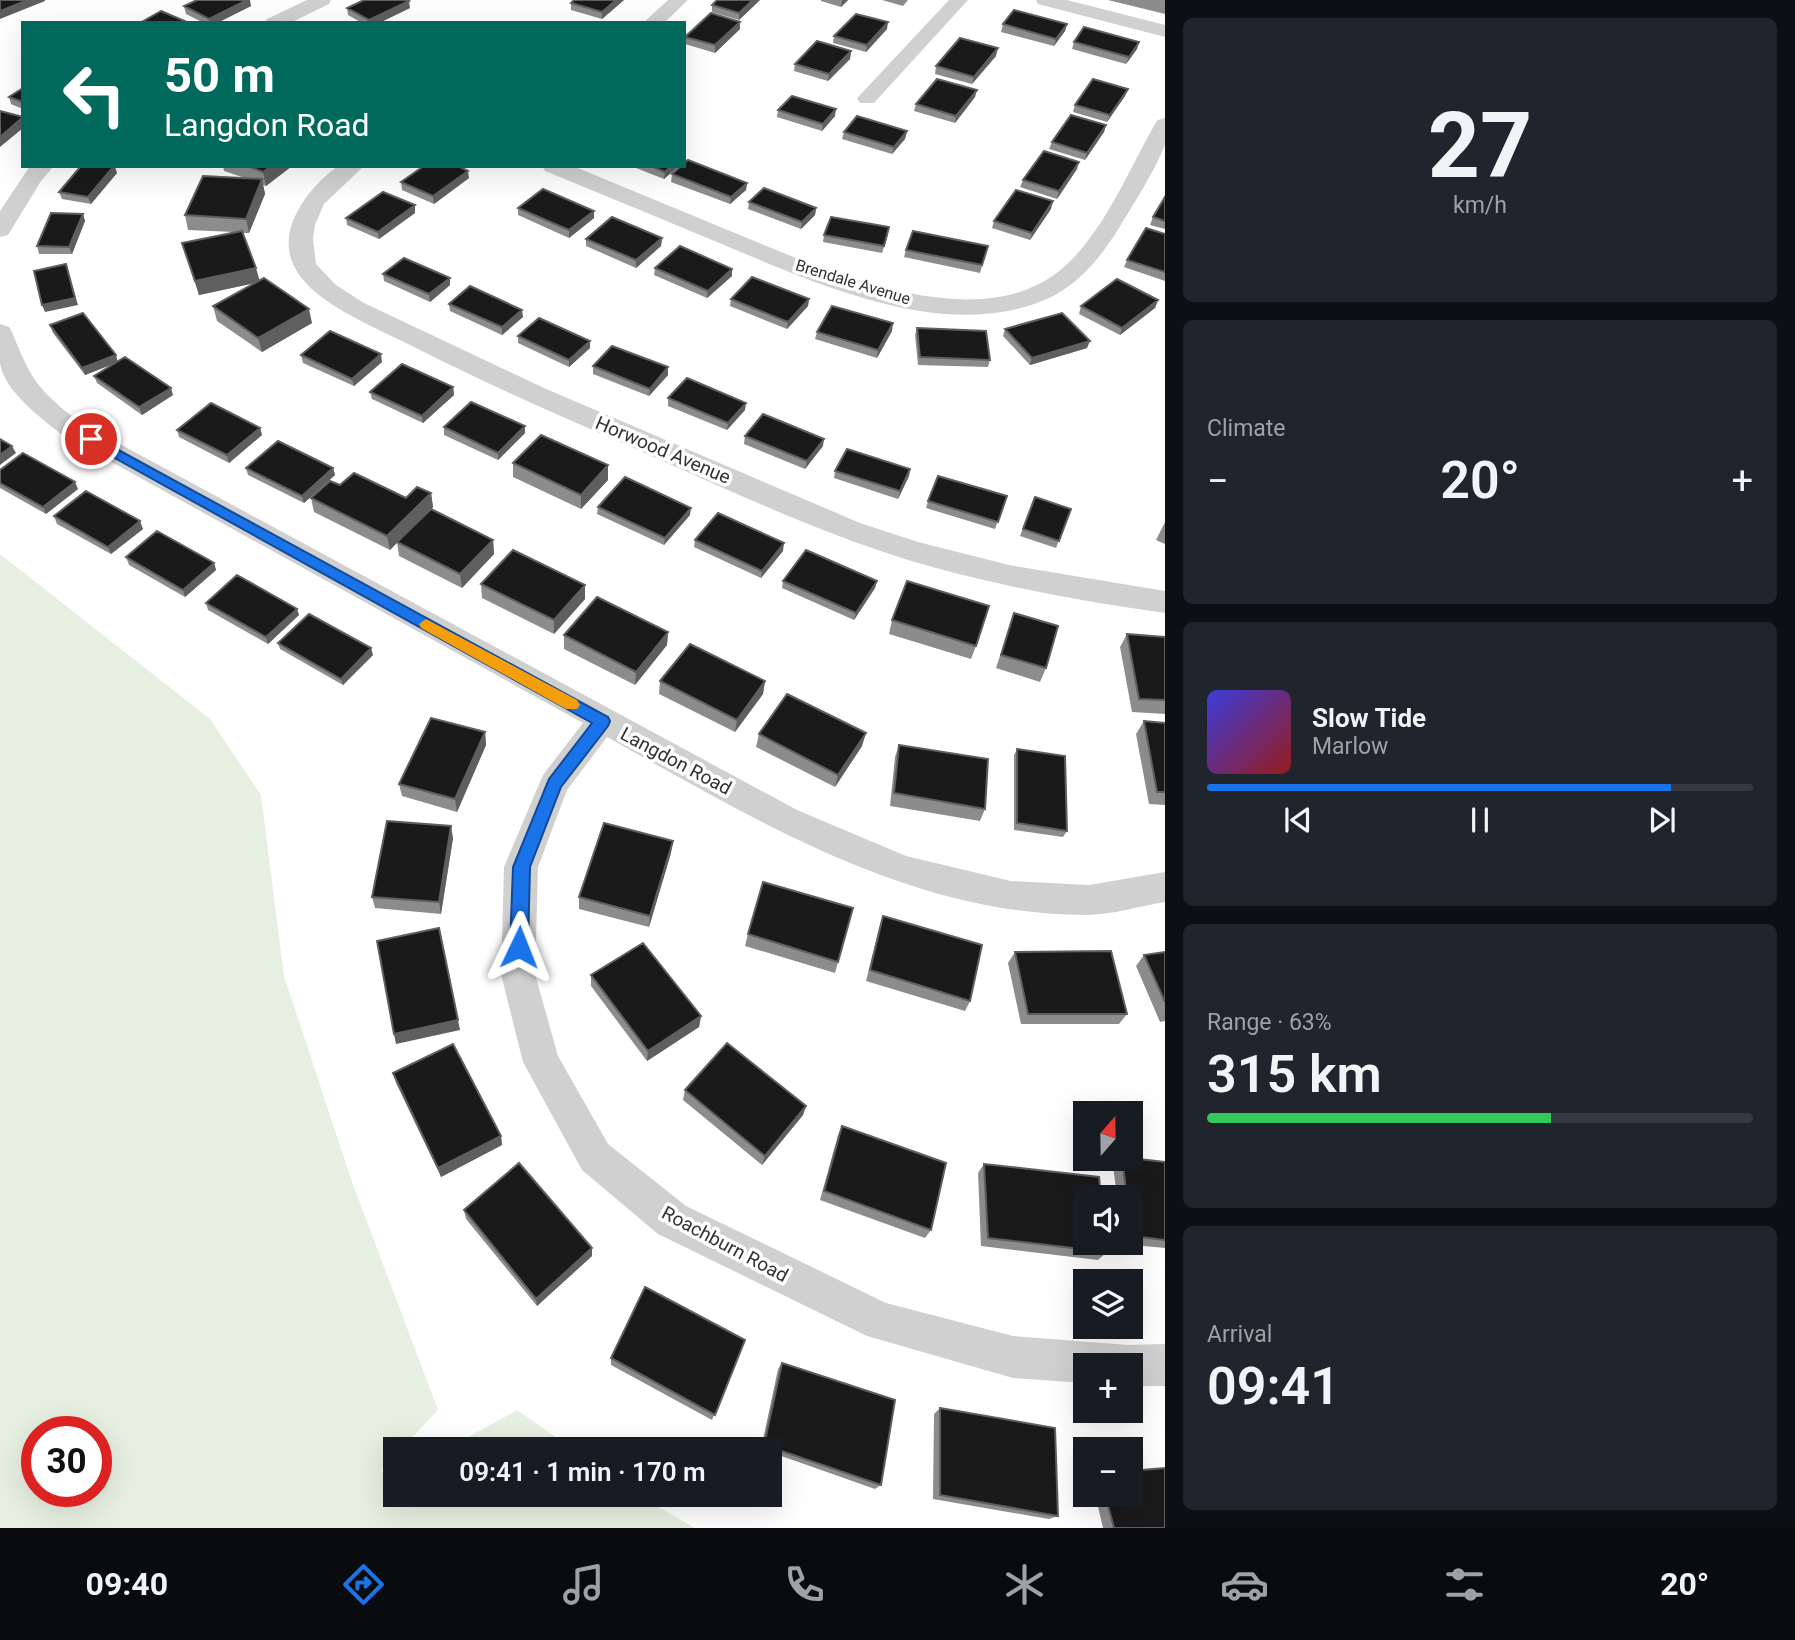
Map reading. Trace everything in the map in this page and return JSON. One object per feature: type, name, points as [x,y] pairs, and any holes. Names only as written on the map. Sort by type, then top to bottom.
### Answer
[{"type":"street","points":[[282,21],[322,0]]},
{"type":"street","points":[[654,21],[679,0]]},
{"type":"street","points":[[867,99],[959,0]]},
{"type":"street","points":[[1045,0],[1165,32]]},
{"type":"street","name":"Brendale Avenue","points":[[558,168],[788,262],[846,282],[904,300],[962,306],[1000,303],[1033,294],[1060,282],[1074,270],[1100,238],[1165,124]]},
{"type":"street","points":[[0,230],[32,177],[41,168]]},
{"type":"street","name":"Horwood Avenue","points":[[350,168],[337,176],[319,195],[305,215],[300,238],[304,265],[327,289],[358,309],[502,382],[826,520],[914,551],[1015,578],[1165,602]]},
{"type":"street","name":"Langdon Road","points":[[0,332],[15,371],[33,398],[70,428],[786,820],[902,869],[1011,896],[1089,900],[1165,887]]},
{"type":"street","name":"Roachburn Road","points":[[602,721],[554,784],[522,867],[518,974],[541,1062],[595,1157],[671,1220],[881,1322],[1013,1357],[1073,1361]]},
{"type":"street","points":[[1143,1365],[1165,1365]]},
{"type":"green space","points":[[0,554],[210,719],[261,795],[284,976],[352,1182],[438,1410],[412,1437],[383,1437],[383,1507],[658,1507],[695,1528],[0,1528]]},
{"type":"green space","points":[[517,1410],[556,1437],[469,1437]]},
{"type":"building","points":[[0,0],[28,0],[0,11]]},
{"type":"building","points":[[197,0],[247,0],[209,19],[184,6]]},
{"type":"building","points":[[364,0],[409,1],[369,20],[347,8]]},
{"type":"building","points":[[574,0],[616,0],[602,12],[571,3]]},
{"type":"building","points":[[717,0],[753,0],[739,13],[712,5]]},
{"type":"building","points":[[1014,10],[1067,24],[1056,39],[1003,24]]},
{"type":"building","points":[[161,11],[185,21],[144,21]]},
{"type":"building","points":[[711,13],[740,22],[715,45],[686,36]]},
{"type":"building","points":[[856,14],[888,22],[867,45],[834,36]]},
{"type":"building","points":[[1084,27],[1139,42],[1129,57],[1074,42]]},
{"type":"building","points":[[960,38],[998,48],[974,77],[936,66]]},
{"type":"building","points":[[817,41],[851,51],[829,74],[795,64]]},
{"type":"building","points":[[937,79],[977,90],[956,116],[916,104]]},
{"type":"building","points":[[1093,79],[1128,89],[1110,115],[1075,105]]},
{"type":"building","points":[[21,89],[21,101],[9,97]]},
{"type":"building","points":[[792,96],[836,109],[823,124],[778,110]]},
{"type":"building","points":[[0,111],[21,116],[21,119],[0,137]]},
{"type":"building","points":[[1071,115],[1106,125],[1087,153],[1052,142]]},
{"type":"building","points":[[857,116],[907,131],[894,147],[844,132]]},
{"type":"building","points":[[1044,151],[1079,162],[1059,191],[1023,180]]},
{"type":"building","points":[[686,162],[747,183],[731,197],[672,174],[679,168],[686,168]]},
{"type":"building","points":[[79,168],[112,168],[88,197],[59,192]]},
{"type":"building","points":[[253,168],[268,168],[263,172]]},
{"type":"building","points":[[421,168],[462,168],[468,171],[433,196],[401,182]]},
{"type":"building","points":[[203,176],[262,179],[246,219],[185,215]]},
{"type":"building","points":[[764,188],[816,208],[802,222],[749,202]]},
{"type":"building","points":[[543,189],[594,211],[569,230],[518,208]]},
{"type":"building","points":[[1016,190],[1053,201],[1032,233],[994,221]]},
{"type":"building","points":[[383,192],[415,205],[378,232],[346,218]]},
{"type":"building","points":[[1165,197],[1165,221],[1153,217]]},
{"type":"building","points":[[51,213],[83,214],[69,247],[37,246]]},
{"type":"building","points":[[612,217],[662,238],[636,260],[586,239]]},
{"type":"building","points":[[831,217],[889,227],[884,246],[824,235]]},
{"type":"building","points":[[1146,228],[1165,234],[1165,272],[1127,260]]},
{"type":"building","points":[[242,231],[256,268],[195,281],[182,243]]},
{"type":"building","points":[[913,231],[988,246],[982,265],[906,250]]},
{"type":"building","points":[[680,246],[732,269],[708,291],[655,268]]},
{"type":"building","points":[[404,258],[450,278],[429,294],[383,274]]},
{"type":"building","points":[[66,264],[75,298],[42,305],[34,271]]},
{"type":"building","points":[[752,277],[809,299],[788,322],[731,299]]},
{"type":"building","points":[[264,278],[309,309],[258,338],[213,306]]},
{"type":"building","points":[[1117,279],[1158,300],[1122,328],[1081,306]]},
{"type":"building","points":[[470,286],[522,310],[502,327],[449,304]]},
{"type":"building","points":[[832,306],[893,323],[878,350],[817,332]]},
{"type":"building","points":[[83,313],[116,355],[82,368],[50,325]]},
{"type":"building","points":[[1062,313],[1090,341],[1032,358],[1005,329]]},
{"type":"building","points":[[539,318],[590,341],[569,360],[518,336]]},
{"type":"building","points":[[917,328],[986,331],[990,360],[920,357]]},
{"type":"building","points":[[330,331],[381,354],[352,379],[301,355]]},
{"type":"building","points":[[612,346],[668,367],[650,389],[593,366]]},
{"type":"building","points":[[125,357],[171,388],[139,407],[94,376]]},
{"type":"building","points":[[402,364],[453,387],[422,416],[370,392]]},
{"type":"building","points":[[687,378],[746,403],[728,423],[668,398]]},
{"type":"building","points":[[471,402],[525,426],[498,453],[444,427]]},
{"type":"building","points":[[211,403],[260,428],[227,455],[177,430]]},
{"type":"building","points":[[763,414],[824,439],[807,461],[745,436]]},
{"type":"building","points":[[541,435],[608,465],[581,495],[513,463]]},
{"type":"building","points":[[0,439],[12,446],[0,455]]},
{"type":"building","points":[[278,441],[333,468],[302,496],[246,468]]},
{"type":"building","points":[[847,449],[910,469],[900,491],[835,471]]},
{"type":"building","points":[[23,453],[75,482],[43,507],[0,483],[0,470]]},
{"type":"building","points":[[354,473],[406,498],[417,487],[431,493],[387,536],[311,498],[330,481],[340,485]]},
{"type":"building","points":[[938,476],[1007,496],[998,522],[928,501]]},
{"type":"building","points":[[625,477],[691,508],[665,538],[598,507]]},
{"type":"building","points":[[86,491],[140,521],[108,547],[54,516]]},
{"type":"building","points":[[1035,497],[1071,509],[1059,541],[1023,529]]},
{"type":"building","points":[[431,509],[493,540],[460,574],[397,542]]},
{"type":"building","points":[[718,513],[784,543],[762,571],[695,540]]},
{"type":"building","points":[[157,531],[214,563],[183,590],[126,557]]},
{"type":"building","points":[[513,550],[585,585],[554,620],[481,584]]},
{"type":"building","points":[[806,550],[877,581],[856,613],[783,581]]},
{"type":"building","points":[[237,575],[297,609],[266,637],[206,603]]},
{"type":"building","points":[[907,581],[989,606],[976,646],[892,620]]},
{"type":"building","points":[[597,597],[668,632],[636,672],[564,635]]},
{"type":"building","points":[[1014,613],[1058,626],[1046,668],[1001,655]]},
{"type":"building","points":[[309,614],[371,648],[341,679],[278,643]]},
{"type":"building","points":[[1127,634],[1165,637],[1165,700],[1139,699]]},
{"type":"building","points":[[690,644],[765,681],[737,720],[660,681]]},
{"type":"building","points":[[787,694],[866,733],[838,775],[759,734]]},
{"type":"building","points":[[431,718],[485,732],[455,799],[399,784]]},
{"type":"building","points":[[1144,721],[1165,723],[1165,792],[1157,792]]},
{"type":"building","points":[[899,745],[988,759],[985,809],[894,793]]},
{"type":"building","points":[[1017,749],[1065,756],[1067,831],[1017,823]]},
{"type":"building","points":[[387,821],[451,826],[439,902],[372,897]]},
{"type":"building","points":[[604,823],[673,841],[650,916],[579,897]]},
{"type":"building","points":[[763,882],[853,908],[838,962],[748,934]]},
{"type":"building","points":[[883,916],[982,945],[970,1001],[870,970]]},
{"type":"building","points":[[439,928],[458,1020],[394,1034],[377,941]]},
{"type":"building","points":[[643,943],[701,1016],[648,1051],[591,975]]},
{"type":"building","points":[[1111,951],[1127,1014],[1028,1014],[1015,952]]},
{"type":"building","points":[[1165,952],[1165,1002],[1144,955]]},
{"type":"building","points":[[727,1043],[806,1106],[765,1156],[685,1090]]},
{"type":"building","points":[[453,1044],[501,1136],[438,1168],[393,1073]]},
{"type":"building","points":[[842,1126],[946,1163],[931,1230],[824,1191]]},
{"type":"building","points":[[1143,1159],[1165,1162],[1165,1240],[1143,1237],[1143,1185],[1125,1185],[1124,1171],[1143,1171]]},
{"type":"building","points":[[519,1163],[592,1248],[536,1299],[464,1210]]},
{"type":"building","points":[[984,1164],[1099,1177],[1100,1185],[1073,1185],[1073,1248],[988,1238]]},
{"type":"building","points":[[645,1287],[745,1340],[715,1415],[611,1358]]},
{"type":"building","points":[[782,1363],[895,1400],[881,1485],[782,1451],[782,1437],[766,1437]]},
{"type":"building","points":[[940,1408],[1055,1428],[1058,1516],[940,1495]]},
{"type":"building","points":[[1165,1468],[1165,1528],[1114,1528],[1108,1507],[1143,1507],[1143,1470]]},
{"type":"slow traffic","points":[[426,624],[572,705]]},
{"type":"route","points":[[91,439],[602,721],[554,784],[522,867],[519,947]]}]
